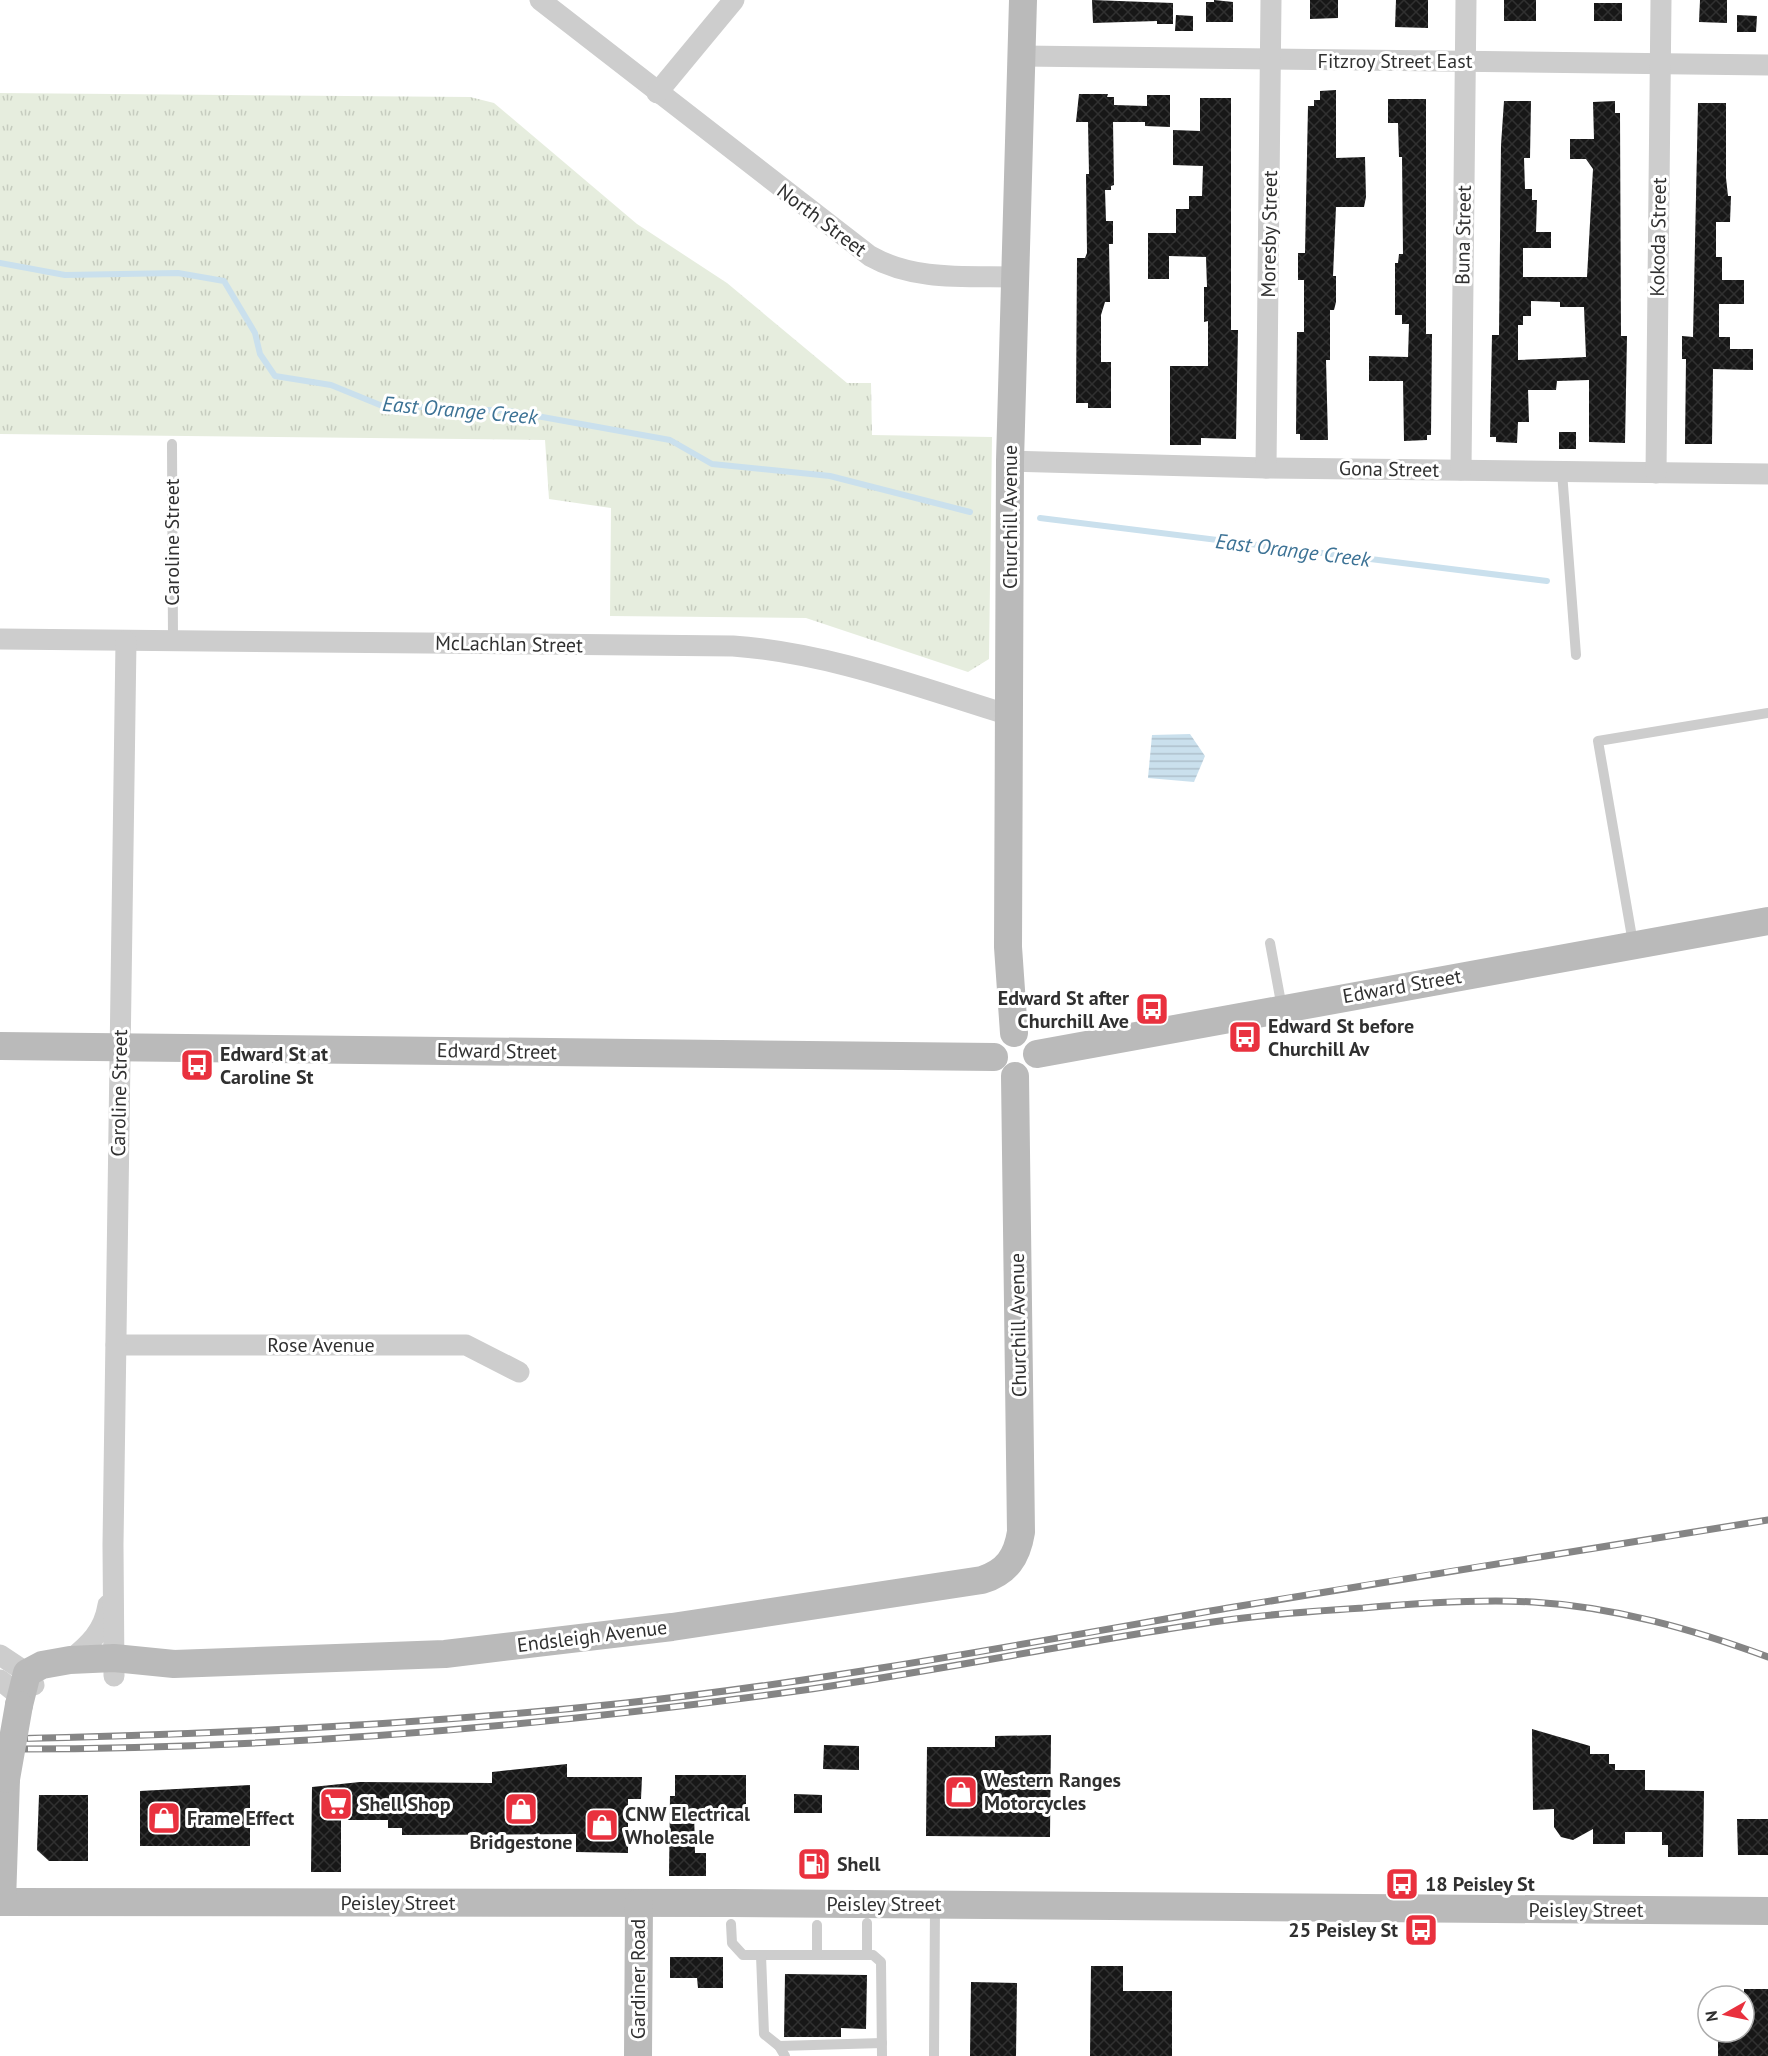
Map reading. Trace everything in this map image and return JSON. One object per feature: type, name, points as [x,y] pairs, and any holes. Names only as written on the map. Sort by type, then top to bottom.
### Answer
[{"type":"street","name":"North Street","points":[[540,0],[657,93],[855,245],[885,265],[910,273],[935,276],[1015,277]]},
{"type":"street","points":[[657,93],[734,0]]},
{"type":"street","name":"Churchill Avenue","points":[[1014,1034],[1008,947],[1010,461],[1023,0]]},
{"type":"street","name":"Moresby Street","points":[[1266,468],[1271,0]]},
{"type":"street","name":"Buna Street","points":[[1461,470],[1466,0]]},
{"type":"street","name":"Kokoda Street","points":[[1656,473],[1661,0]]},
{"type":"street","name":"Fitzroy Street East","points":[[1022,56],[1768,65]]},
{"type":"street","name":"Gona Street","points":[[1010,461],[1266,468],[1768,474]]},
{"type":"street","name":"McLachlan Street","points":[[0,639],[733,646],[780,650],[861,669],[1009,715]]},
{"type":"street","name":"Caroline Street","points":[[114,1667],[113,1545],[126,641]]},
{"type":"street","name":"Edward Street","points":[[1037,1054],[1768,921]]},
{"type":"street","points":[[1014,1034],[1027,1037],[1035,1047],[1037,1054],[1033,1067],[1022,1075],[1015,1076],[999,1068],[994,1057],[1002,1038],[1014,1034]]},
{"type":"street","name":"Edward Street","points":[[0,1046],[994,1057]]},
{"type":"street","name":"Churchill Avenue","points":[[1004,1569],[1018,1547],[1021,1532],[1015,1076]]},
{"type":"street","name":"Rose Avenue","points":[[116,1345],[466,1345],[519,1372]]},
{"type":"street","name":"Caroline Street","points":[[69,1660],[91,1643],[101,1629],[107,1609],[113,1545]]},
{"type":"street","name":"Endsleigh Avenue","points":[[20,1688],[114,1667],[445,1654],[672,1627],[982,1580],[1004,1569]]},
{"type":"street","points":[[0,1655],[20,1688],[6,1779],[1,1902]]},
{"type":"street","name":"Endsleigh Avenue","points":[[20,1688],[42,1665],[69,1660],[114,1667]]},
{"type":"street","name":"Peisley Street","points":[[1,1902],[935,1904],[1768,1911]]},
{"type":"street","name":"Gardiner Road","points":[[638,2056],[639,1903]]},
{"type":"lane","name":"Caroline Street","points":[[172,444],[173,640]]},
{"type":"lane","points":[[1562,472],[1576,655]]},
{"type":"lane","points":[[1634,945],[1598,741],[1768,712]]},
{"type":"lane","points":[[1270,943],[1282,1009]]},
{"type":"lane","points":[[934,2056],[935,1904]]},
{"type":"lane","points":[[867,1923],[867,1955]]},
{"type":"lane","points":[[730,1924],[732,1943],[743,1956],[873,1955],[881,1962],[882,2056]]},
{"type":"lane","points":[[816,1925],[817,1955]]},
{"type":"lane","points":[[761,1955],[764,2034],[782,2051],[882,2043]]},
{"type":"green space","points":[[0,93],[470,97],[494,103],[637,224],[727,283],[847,383],[871,383],[872,435],[992,437],[989,659],[968,672],[806,618],[610,616],[611,508],[549,499],[545,440],[0,434]]},
{"type":"water","points":[[1190,734],[1205,756],[1194,782],[1148,778],[1152,735]]},
{"type":"building","points":[[1092,0],[1173,3],[1173,24],[1157,24],[1157,21],[1093,23]]},
{"type":"building","points":[[1214,0],[1233,2],[1233,22],[1206,22],[1206,2],[1214,2]]},
{"type":"building","points":[[1310,0],[1338,0],[1338,18],[1310,19]]},
{"type":"building","points":[[1396,0],[1428,0],[1428,28],[1395,27]]},
{"type":"building","points":[[1504,0],[1536,0],[1536,21],[1504,21]]},
{"type":"building","points":[[1700,0],[1727,0],[1727,23],[1699,22]]},
{"type":"building","points":[[1594,3],[1622,3],[1622,21],[1594,21]]},
{"type":"building","points":[[1176,15],[1193,16],[1193,31],[1175,31]]},
{"type":"building","points":[[1737,15],[1757,16],[1756,32],[1737,32]]},
{"type":"building","points":[[1336,90],[1336,158],[1365,157],[1366,197],[1364,207],[1336,207],[1333,276],[1336,276],[1336,302],[1334,310],[1330,310],[1330,360],[1326,360],[1328,440],[1300,440],[1300,434],[1296,434],[1297,332],[1304,332],[1304,280],[1298,280],[1298,253],[1305,253],[1308,106],[1314,106],[1314,100],[1320,100],[1320,91]]},
{"type":"building","points":[[1079,94],[1108,94],[1107,97],[1114,97],[1114,105],[1147,106],[1147,95],[1170,95],[1170,127],[1145,126],[1145,122],[1113,122],[1114,185],[1111,186],[1111,190],[1105,190],[1106,221],[1113,221],[1113,244],[1109,244],[1110,302],[1105,302],[1101,315],[1101,362],[1111,362],[1111,408],[1088,408],[1088,403],[1076,403],[1077,258],[1085,258],[1087,253],[1086,174],[1089,174],[1088,122],[1076,122]]},
{"type":"building","points":[[1200,98],[1231,98],[1231,330],[1238,330],[1236,439],[1201,438],[1201,445],[1170,445],[1170,366],[1208,366],[1208,321],[1204,322],[1204,287],[1207,287],[1206,257],[1169,256],[1169,279],[1148,279],[1148,233],[1176,233],[1176,209],[1189,209],[1189,196],[1202,196],[1203,166],[1173,165],[1173,130],[1200,131]]},
{"type":"building","points":[[1388,99],[1426,99],[1426,334],[1432,334],[1431,435],[1427,435],[1427,440],[1404,441],[1403,381],[1369,381],[1369,356],[1408,357],[1409,324],[1402,324],[1402,315],[1395,315],[1395,263],[1398,263],[1399,254],[1403,254],[1402,157],[1399,157],[1398,123],[1388,123]]},
{"type":"building","points":[[1504,101],[1531,101],[1530,158],[1524,158],[1525,189],[1532,189],[1532,200],[1537,200],[1536,232],[1551,232],[1551,248],[1523,248],[1523,277],[1587,277],[1593,169],[1586,159],[1570,159],[1570,139],[1594,139],[1593,102],[1615,101],[1615,113],[1620,113],[1621,336],[1627,336],[1625,443],[1589,442],[1589,380],[1557,381],[1556,390],[1528,390],[1529,422],[1518,422],[1517,443],[1496,442],[1496,437],[1490,437],[1492,335],[1499,335],[1501,145]],"holes":[[[1531,301],[1560,302],[1560,307],[1584,307],[1586,357],[1518,360],[1518,325],[1523,325],[1523,316],[1531,316]]]},
{"type":"building","points":[[1698,103],[1726,103],[1726,178],[1728,196],[1731,196],[1730,222],[1716,222],[1716,257],[1722,257],[1722,280],[1744,280],[1744,304],[1719,304],[1719,337],[1730,337],[1730,349],[1753,349],[1753,370],[1713,369],[1712,444],[1685,444],[1686,359],[1682,359],[1682,336],[1693,337]]},
{"type":"building","points":[[1559,432],[1576,432],[1576,449],[1559,449]]},
{"type":"building","points":[[1532,1729],[1590,1746],[1590,1754],[1609,1754],[1609,1764],[1615,1764],[1615,1770],[1645,1770],[1645,1790],[1704,1791],[1703,1857],[1668,1857],[1668,1845],[1662,1845],[1662,1832],[1625,1832],[1625,1844],[1593,1844],[1593,1829],[1573,1840],[1561,1837],[1554,1827],[1554,1809],[1533,1810]]},
{"type":"building","points":[[1051,1735],[1050,1837],[926,1836],[927,1747],[995,1747],[995,1736]]},
{"type":"building","points":[[824,1745],[859,1746],[859,1770],[823,1769]]},
{"type":"building","points":[[567,1764],[567,1777],[642,1777],[641,1799],[628,1799],[628,1853],[576,1852],[576,1834],[402,1835],[402,1828],[388,1828],[388,1820],[341,1820],[341,1872],[311,1872],[312,1787],[360,1782],[492,1783],[492,1772]]},
{"type":"building","points":[[675,1775],[746,1775],[746,1811],[694,1810],[695,1853],[706,1853],[706,1876],[669,1876],[670,1796],[675,1796]]},
{"type":"building","points":[[250,1785],[250,1846],[140,1846],[140,1791]]},
{"type":"building","points":[[794,1794],[822,1795],[822,1813],[794,1813]]},
{"type":"building","points":[[39,1795],[88,1795],[88,1861],[49,1861],[37,1850]]},
{"type":"building","points":[[1737,1819],[1768,1819],[1768,1855],[1738,1855]]},
{"type":"building","points":[[670,1957],[723,1957],[723,1988],[698,1988],[697,1978],[670,1978]]},
{"type":"building","points":[[1091,1966],[1123,1966],[1123,1991],[1172,1991],[1172,2056],[1090,2056]]},
{"type":"building","points":[[785,1974],[867,1975],[866,2029],[841,2028],[841,2037],[784,2037]]},
{"type":"building","points":[[971,1982],[1017,1983],[1016,2056],[970,2056]]},
{"type":"building","points":[[1756,1989],[1768,1989],[1768,2056],[1718,2056],[1718,2044],[1756,2044]]},
{"type":"waterway","name":"East Orange Creek","points":[[0,263],[65,275],[178,273],[224,281],[255,333],[260,354],[275,376],[331,385],[380,405],[509,411],[670,440],[712,464],[830,476],[970,512]]},
{"type":"waterway","name":"East Orange Creek","points":[[1040,518],[1547,581]]},
{"type":"railway","points":[[0,1739],[236,1732],[392,1723],[548,1711],[702,1694],[928,1660],[1768,1520]]},
{"type":"railway","points":[[0,1749],[302,1741],[604,1715],[804,1690],[1116,1637],[1238,1619],[1448,1602],[1533,1602],[1594,1609],[1653,1621],[1711,1637],[1768,1657]]},
{"type":"place","name":"Edward St after Churchill Ave","points":[[1152,1009]]},
{"type":"place","name":"Edward St before Churchill Av","points":[[1245,1037]]},
{"type":"place","name":"Edward St at Caroline St","points":[[197,1065]]},
{"type":"place","name":"Western Ranges Motorcycles","points":[[961,1792]]},
{"type":"place","name":"Shell Shop","points":[[336,1804]]},
{"type":"place","name":"Bridgestone","points":[[521,1809]]},
{"type":"place","name":"Frame Effect","points":[[164,1818]]},
{"type":"place","name":"CNW Electrical Wholesale","points":[[602,1825]]},
{"type":"place","name":"Shell","points":[[814,1864]]},
{"type":"place","name":"18 Peisley St","points":[[1402,1884]]},
{"type":"place","name":"25 Peisley St","points":[[1421,1930]]}]
